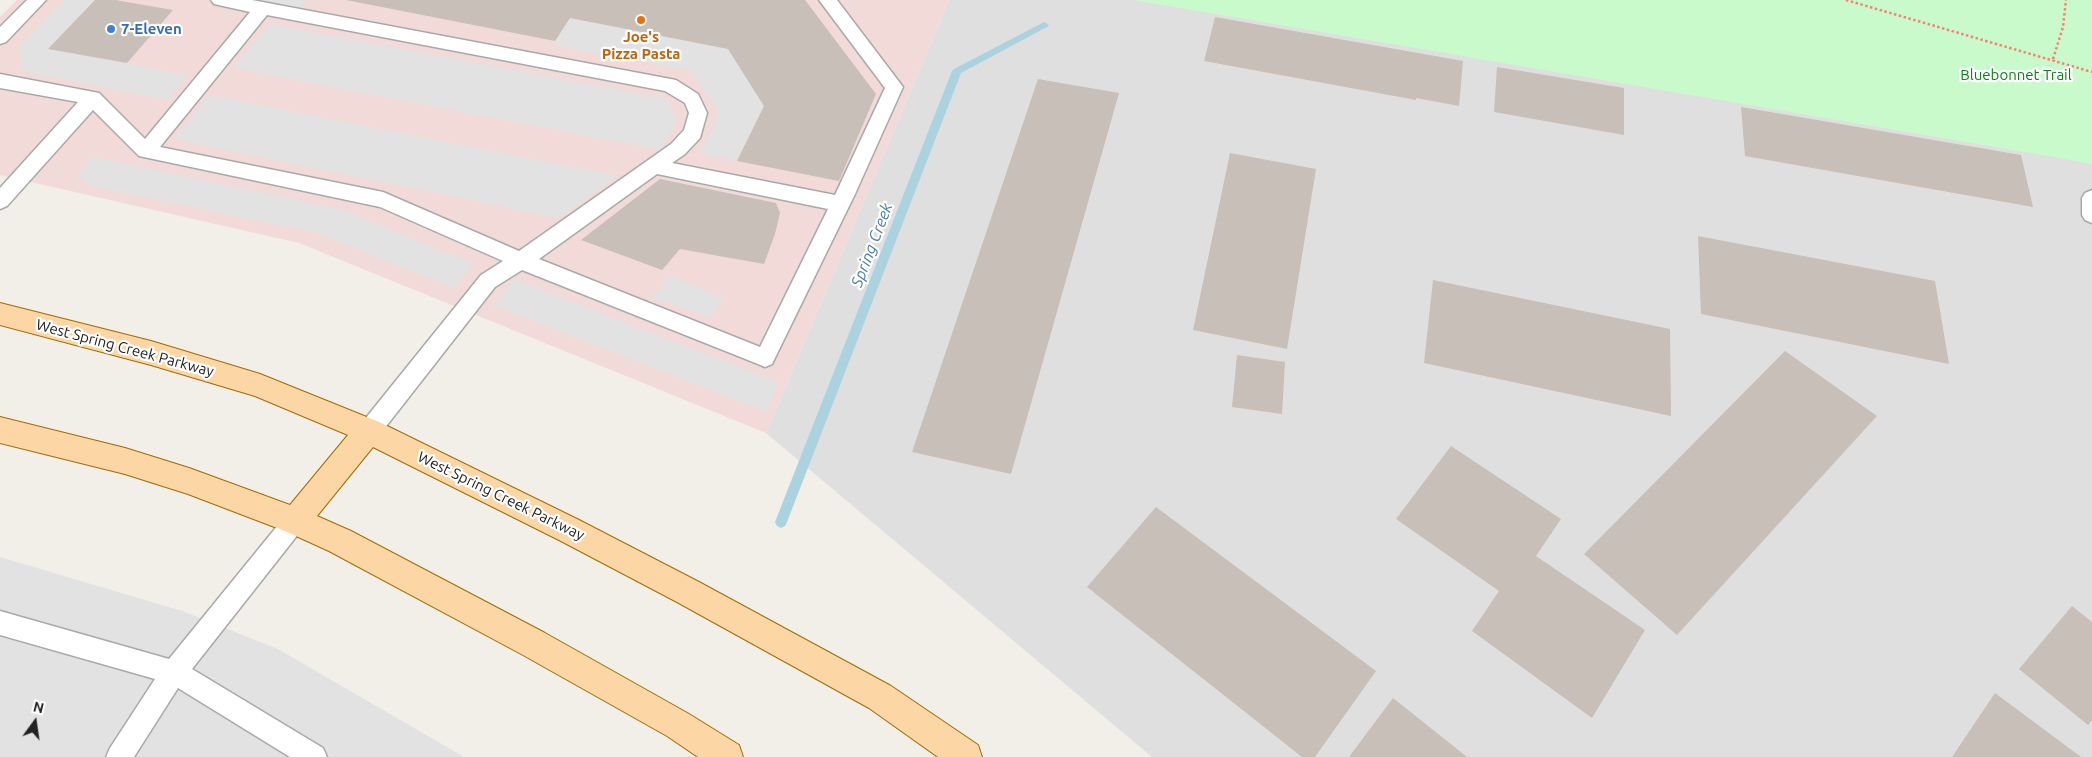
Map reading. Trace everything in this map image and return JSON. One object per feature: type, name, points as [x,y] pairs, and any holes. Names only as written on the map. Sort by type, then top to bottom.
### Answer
[{"type":"main road","name":"West Spring Creek Parkway","points":[[0,314],[151,353],[260,386],[369,431],[569,530],[880,696],[966,757]]},
{"type":"main road","points":[[0,430],[125,461],[189,481],[295,521],[340,541],[534,644],[678,725],[728,757]]},
{"type":"main road","points":[[295,521],[369,431]]},
{"type":"lane","points":[[0,38],[37,0]]},
{"type":"lane","points":[[220,0],[670,85],[692,99],[698,113],[693,134],[656,167],[488,281],[369,431]]},
{"type":"lane","points":[[0,81],[93,98],[146,151],[383,200],[520,260],[765,358],[840,204],[894,87],[828,0]]},
{"type":"lane","points":[[146,151],[263,8]]},
{"type":"lane","points":[[0,202],[93,98]]},
{"type":"lane","points":[[656,167],[840,204]]},
{"type":"lane","points":[[2092,198],[2092,215]]},
{"type":"lane","points":[[119,757],[174,672],[295,521]]},
{"type":"lane","points":[[0,623],[174,672],[314,757]]},
{"type":"path","points":[[1846,0],[2053,59],[2092,72]]},
{"type":"path","points":[[2053,59],[2063,27],[2066,0]]},
{"type":"shaded area","points":[[17,0],[949,0],[766,433],[299,243],[0,175],[0,17]]},
{"type":"shaded area","points":[[65,0],[95,0],[49,49],[188,75],[168,100],[23,71],[19,46]]},
{"type":"shaded area","points":[[252,0],[307,0],[299,9]]},
{"type":"shaded area","points":[[949,0],[1136,0],[2092,162],[2092,757],[1152,757],[766,433]]},
{"type":"shaded area","points":[[570,18],[728,49],[764,106],[737,161],[700,153],[719,113],[691,71],[552,45]]},
{"type":"shaded area","points":[[270,24],[668,99],[677,120],[661,150],[233,68]]},
{"type":"shaded area","points":[[210,95],[618,176],[558,218],[174,139]]},
{"type":"shaded area","points":[[93,157],[343,210],[474,264],[454,288],[314,232],[91,186],[78,175]]},
{"type":"shaded area","points":[[669,276],[724,298],[711,318],[653,298]]},
{"type":"shaded area","points":[[514,279],[778,382],[767,412],[492,305]]},
{"type":"shaded area","points":[[0,557],[182,611],[278,649],[464,757],[0,757]]},
{"type":"green space","name":"Bluebonnet Trail","points":[[1134,0],[2092,0],[2092,164],[2048,156]]},
{"type":"building","name":"7-Eleven","points":[[95,0],[115,0],[173,10],[127,63],[48,49]]},
{"type":"building","points":[[346,0],[805,0],[876,94],[839,181],[737,161],[764,106],[728,49],[570,18],[555,41]]},
{"type":"building","points":[[1215,17],[1463,61],[1459,106],[1416,98],[1416,100],[1204,61]]},
{"type":"building","points":[[1497,67],[1624,88],[1624,135],[1494,112]]},
{"type":"building","points":[[1038,79],[1119,93],[1011,474],[912,452]]},
{"type":"building","points":[[1741,107],[2021,155],[2033,207],[1745,156]]},
{"type":"building","points":[[1230,153],[1316,169],[1287,349],[1193,330]]},
{"type":"building","points":[[660,179],[776,203],[780,213],[775,234],[764,264],[680,249],[662,270],[581,240]]},
{"type":"building","points":[[1698,236],[1935,281],[1949,364],[1701,314]]},
{"type":"building","points":[[1433,280],[1670,329],[1671,416],[1424,363]]},
{"type":"building","points":[[1785,351],[1877,416],[1677,635],[1584,554]]},
{"type":"building","points":[[1237,355],[1285,362],[1282,414],[1232,407]]},
{"type":"building","points":[[1451,446],[1561,519],[1536,556],[1645,630],[1592,718],[1472,631],[1499,591],[1396,519]]},
{"type":"building","points":[[1156,507],[1376,671],[1315,757],[1302,757],[1087,587]]},
{"type":"building","points":[[2072,606],[2092,622],[2092,720],[2088,725],[2019,669]]},
{"type":"building","points":[[1995,693],[2081,757],[1952,757]]},
{"type":"building","points":[[1393,698],[1467,757],[1349,757]]},
{"type":"waterway","name":"Spring Creek","points":[[781,522],[957,71],[1044,25]]},
{"type":"place","name":"Joe's Pizza Pasta","points":[[641,20]]},
{"type":"place","name":"7-Eleven","points":[[111,29]]}]
